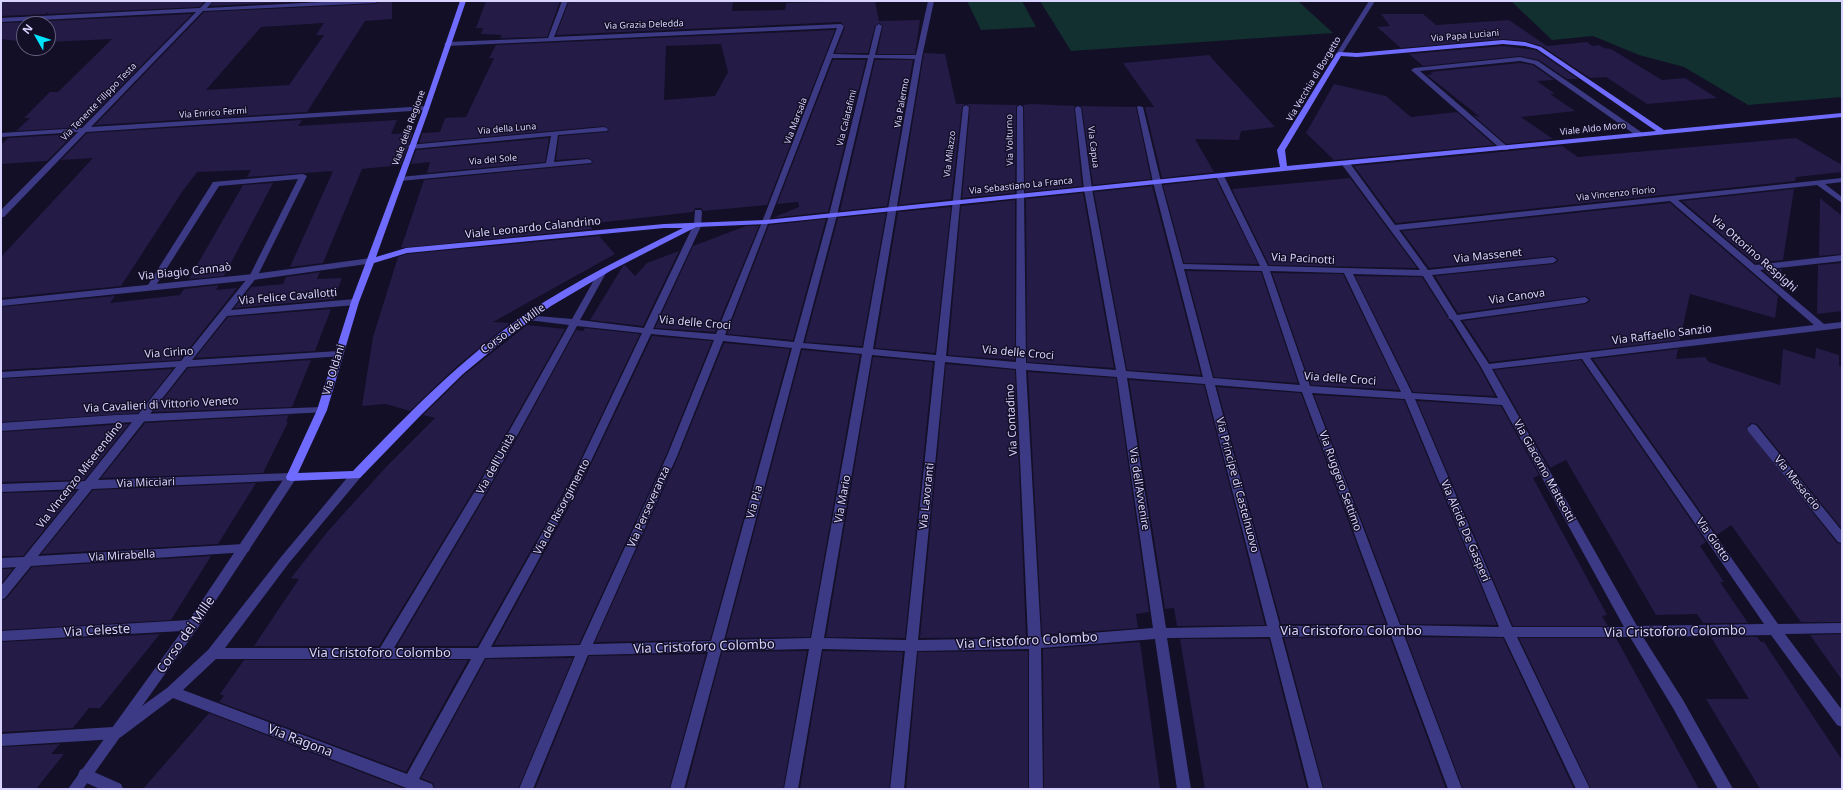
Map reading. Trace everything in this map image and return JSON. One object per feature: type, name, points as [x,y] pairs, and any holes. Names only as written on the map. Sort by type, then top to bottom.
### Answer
[{"type":"main road","name":"Viale della Regione","points":[[371,261],[427,108],[447,44],[463,1]]},
{"type":"main road","name":"Via Papa Luciani","points":[[1339,54],[1357,55],[1503,42],[1525,44],[1539,48],[1662,132]]},
{"type":"main road","name":"Via Vecchia di Borgetto","points":[[1284,169],[1281,150],[1339,54]]},
{"type":"main road","name":"Viale Aldo Moro","points":[[1346,164],[1842,115]]},
{"type":"main road","name":"Via Sebastiano La Franca","points":[[698,224],[766,222],[1346,164]]},
{"type":"main road","name":"Viale Leonardo Calandrino","points":[[371,261],[406,251],[698,224]]},
{"type":"main road","name":"Corso dei Mille","points":[[356,475],[416,412],[478,355],[528,317],[562,294],[698,224]]},
{"type":"main road","name":"Via Oldani","points":[[291,477],[322,410],[355,302],[371,261]]},
{"type":"main road","points":[[291,477],[356,475]]},
{"type":"street","name":"Via Tenente Filippo Testa","points":[[1,215],[210,1]]},
{"type":"street","points":[[56,18],[375,1]]},
{"type":"street","points":[[552,38],[565,1]]},
{"type":"street","name":"Via Palermo","points":[[892,209],[919,57],[931,1]]},
{"type":"street","name":"Via Vecchia di Borgetto","points":[[1339,54],[1372,1]]},
{"type":"street","points":[[1,20],[16,19]]},
{"type":"street","name":"Via Grazia Deledda","points":[[447,44],[552,38],[841,26]]},
{"type":"street","name":"Via Marsala","points":[[766,222],[841,26]]},
{"type":"street","name":"Via Calatafimi","points":[[833,215],[879,26]]},
{"type":"street","points":[[830,56],[919,57]]},
{"type":"street","points":[[1505,148],[1414,70],[1520,59],[1536,62],[1640,134]]},
{"type":"street","name":"Via Milazzo","points":[[954,203],[966,107]]},
{"type":"street","name":"Via Volturno","points":[[1020,107],[1022,196]]},
{"type":"street","name":"Via Principe di Castelnuovo","points":[[1140,107],[1157,182],[1276,631],[1316,789]]},
{"type":"street","name":"Via Enrico Fermi","points":[[1,135],[427,108]]},
{"type":"street","name":"Via Capua","points":[[1078,108],[1088,189]]},
{"type":"street","name":"Via della Luna","points":[[412,147],[604,129]]},
{"type":"street","points":[[550,164],[555,134]]},
{"type":"street","name":"Via del Sole","points":[[400,179],[588,161]]},
{"type":"street","name":"Via Giacomo Matteotti","points":[[1346,164],[1426,273],[1453,318],[1486,367],[1634,633],[1678,704],[1726,789]]},
{"type":"street","name":"Via Vincenzo Miserendino","points":[[1,594],[222,314],[253,277],[303,176],[216,184],[150,288]]},
{"type":"street","name":"Via Ruggero Settimo","points":[[1220,176],[1265,268],[1306,389],[1455,789]]},
{"type":"street","name":"Via Vincenzo Florio","points":[[1393,228],[1842,180]]},
{"type":"street","points":[[1818,182],[1842,201]]},
{"type":"street","name":"Via dell'Avvenire","points":[[1088,189],[1121,372],[1184,789]]},
{"type":"street","points":[[1830,191],[1842,194]]},
{"type":"street","name":"Via Contadino","points":[[1022,196],[1022,366],[1034,643],[1036,789]]},
{"type":"street","name":"Via Ottorino Respighi","points":[[1671,198],[1755,268],[1822,327]]},
{"type":"street","name":"Via Lavoranti","points":[[897,789],[954,203]]},
{"type":"street","name":"Via Mario","points":[[792,789],[892,209]]},
{"type":"street","points":[[698,212],[698,224]]},
{"type":"street","name":"Via Pia","points":[[677,789],[833,215]]},
{"type":"street","name":"Via Perseveranza","points":[[526,789],[584,650],[672,456],[766,222]]},
{"type":"street","name":"Via del Risorgimento","points":[[410,782],[483,653],[578,478],[698,224]]},
{"type":"street","points":[[1755,268],[1842,258]]},
{"type":"street","name":"Via Massenet","points":[[1426,273],[1553,260]]},
{"type":"street","name":"Via Biagio Cannaò","points":[[1,304],[253,277],[371,261]]},
{"type":"street","name":"Via Pacinotti","points":[[1179,266],[1348,272],[1426,273]]},
{"type":"street","name":"Via Alcide De Gasperi","points":[[1348,272],[1408,395],[1508,632],[1583,789]]},
{"type":"street","name":"Via dell'Unità","points":[[384,653],[485,484],[602,273]]},
{"type":"street","name":"Via Canova","points":[[1453,318],[1585,300]]},
{"type":"street","name":"Via Felice Cavallotti","points":[[222,314],[355,302]]},
{"type":"street","name":"Via delle Croci","points":[[528,317],[648,331],[868,350],[1022,366],[1121,372],[1306,389],[1506,402]]},
{"type":"street","name":"Via Raffaello Sanzio","points":[[1486,367],[1585,357],[1842,325]]},
{"type":"street","name":"Via Cirino","points":[[1,375],[339,354]]},
{"type":"street","name":"Via Giotto","points":[[1585,357],[1775,630],[1842,721]]},
{"type":"street","name":"Via Cavalieri di Vittorio Veneto","points":[[3,426],[322,410]]},
{"type":"street","name":"Via Masaccio","points":[[1752,428],[1842,539]]},
{"type":"street","points":[[1,740],[116,733],[172,692],[213,654],[285,560],[356,475]]},
{"type":"street","name":"Via Micciari","points":[[1,488],[291,477]]},
{"type":"street","name":"Corso dei Mille","points":[[75,789],[86,776],[193,625],[291,477]]},
{"type":"street","name":"Via Mirabella","points":[[1,563],[244,549]]},
{"type":"street","name":"Via Celeste","points":[[1,636],[193,625]]},
{"type":"street","name":"Via Cristoforo Colombo","points":[[213,654],[483,653],[818,643],[912,646],[1034,643],[1161,633],[1276,631],[1396,630],[1634,633],[1842,628]]},
{"type":"street","name":"Via Ragona","points":[[172,692],[427,789]]},
{"type":"street","points":[[86,776],[116,789]]},
{"type":"green space","points":[[967,1],[1022,1],[1036,27],[981,30]]},
{"type":"green space","points":[[1040,1],[1298,1],[1333,33],[1071,51]]},
{"type":"green space","points":[[1511,1],[1842,1],[1842,97],[1748,105],[1684,67],[1639,55],[1593,36],[1552,40]]},
{"type":"building","points":[[205,1],[199,7],[48,14],[48,12],[46,14],[1,16],[1,2]]},
{"type":"building","points":[[214,1],[312,1],[210,6]]},
{"type":"building","points":[[379,1],[392,1],[392,19],[365,21],[307,112],[95,125],[204,12],[375,4]],"holes":[[[324,23],[316,35],[324,35],[289,85],[206,90],[261,27]]]},
{"type":"building","points":[[486,1],[560,1],[547,37],[500,38],[502,35],[481,34],[483,28],[476,28]]},
{"type":"building","points":[[569,1],[733,1],[732,11],[785,10],[786,3],[875,1],[879,21],[920,20],[915,54],[877,54],[883,26],[880,23],[875,26],[868,53],[835,53],[845,27],[841,22],[556,35]]},
{"type":"building","points":[[192,14],[81,127],[16,131],[30,118],[24,118],[50,92],[58,92],[112,39],[56,42],[56,21]]},
{"type":"building","points":[[1381,14],[1423,14],[1436,25],[1509,20],[1547,46],[1587,42],[1592,46],[1599,45],[1604,48],[1611,49],[1662,80],[1685,78],[1717,98],[1647,104],[1606,77],[1590,78],[1542,46],[1525,41],[1503,39],[1401,48],[1377,27],[1390,26]]},
{"type":"building","points":[[1,23],[16,23],[16,41],[1,39]]},
{"type":"building","points":[[835,30],[767,205],[703,211],[701,208],[695,208],[693,212],[588,224],[593,229],[401,248],[424,180],[591,164],[593,161],[588,158],[556,160],[559,136],[607,132],[609,130],[604,126],[419,143],[422,133],[440,132],[445,118],[466,117],[494,58],[489,58],[496,45]],"holes":[[[721,44],[728,72],[715,96],[664,100],[666,46]]]},
{"type":"building","points":[[1503,46],[1536,50],[1578,79],[1567,79],[1539,60],[1520,56],[1423,66],[1409,54]]},
{"type":"building","points":[[924,53],[945,54],[956,104],[965,104],[962,107],[951,199],[899,205]]},
{"type":"building","points":[[1209,55],[1275,127],[1241,131],[1239,140],[1195,139],[1214,172],[1162,178],[1145,107],[1154,107],[1123,63]]},
{"type":"building","points":[[833,60],[866,60],[828,212],[772,218],[799,207],[798,202],[777,204]]},
{"type":"building","points":[[875,60],[913,60],[887,206],[840,211]]},
{"type":"building","points":[[1520,63],[1533,65],[1554,80],[1537,81],[1555,94],[1550,94],[1575,111],[1521,117],[1553,139],[1506,144],[1473,115],[1480,117],[1427,75],[1433,74],[1430,72]]},
{"type":"building","points":[[1334,84],[1386,96],[1411,117],[1457,112],[1494,145],[1334,160],[1306,133]]},
{"type":"building","points":[[967,104],[1018,105],[1016,107],[1015,193],[962,198],[970,107]]},
{"type":"building","points":[[1023,105],[1076,106],[1074,108],[1082,186],[1025,192]]},
{"type":"building","points":[[1080,106],[1136,107],[1151,179],[1093,185],[1082,108]]},
{"type":"building","points":[[302,120],[298,126],[397,120],[391,134],[413,133],[401,165],[362,169],[323,263],[290,267],[333,171],[247,177],[251,170],[197,172],[182,192],[121,286],[1,298],[1,257],[93,158],[61,160],[87,133]]},
{"type":"building","points":[[74,134],[47,161],[1,164],[1,145],[8,138]]},
{"type":"building","points":[[549,138],[545,162],[427,173],[430,162],[411,164],[416,150]]},
{"type":"building","points":[[1796,138],[1842,165],[1842,172],[1796,177],[1795,181],[1396,223],[1354,166],[1562,146],[1578,157]]},
{"type":"building","points":[[1350,178],[1417,268],[1269,265],[1232,189]]},
{"type":"building","points":[[1216,179],[1258,264],[1184,263],[1163,185]]},
{"type":"building","points":[[273,183],[224,276],[189,279],[243,185]]},
{"type":"building","points":[[1152,186],[1201,375],[1127,370],[1094,192]]},
{"type":"building","points":[[1794,189],[1783,260],[1755,263],[1682,201]]},
{"type":"building","points":[[1083,193],[1114,368],[1027,362],[1026,199]]},
{"type":"building","points":[[1820,198],[1842,216],[1842,254],[1819,256]]},
{"type":"building","points":[[1015,200],[1015,360],[948,355],[961,206]]},
{"type":"building","points":[[1670,203],[1778,296],[1775,318],[1690,294],[1680,340],[1490,362],[1463,321],[1585,304],[1590,301],[1590,299],[1585,296],[1458,313],[1435,276],[1553,264],[1558,261],[1558,259],[1553,256],[1429,268],[1402,231]]},
{"type":"building","points":[[951,207],[935,353],[875,348],[898,212]]},
{"type":"building","points":[[886,213],[862,346],[805,342],[838,218]]},
{"type":"building","points":[[826,219],[793,340],[727,334],[769,225]]},
{"type":"building","points":[[746,226],[759,226],[715,332],[655,328],[693,246]]},
{"type":"building","points":[[599,236],[615,254],[493,322],[510,323],[456,367],[410,411],[386,404],[362,406],[373,337],[398,257],[407,254]]},
{"type":"building","points":[[679,251],[643,326],[590,320],[623,266],[625,265],[635,276],[647,263]]},
{"type":"building","points":[[1842,263],[1842,311],[1817,314],[1818,265]]},
{"type":"building","points":[[1782,269],[1780,285],[1764,271]]},
{"type":"building","points":[[1186,271],[1261,272],[1298,383],[1214,377]]},
{"type":"building","points":[[320,272],[317,279],[342,278],[334,299],[234,308],[251,287],[283,284],[286,277]]},
{"type":"building","points":[[1272,273],[1343,274],[1399,390],[1311,385]]},
{"type":"building","points":[[1355,276],[1422,277],[1480,368],[1495,396],[1413,392]]},
{"type":"building","points":[[219,285],[216,290],[237,288],[180,360],[1,370],[1,307],[115,296],[110,303],[180,295],[184,289]]},
{"type":"building","points":[[331,309],[315,351],[195,358],[228,317]]},
{"type":"building","points":[[527,325],[565,329],[480,480],[379,646],[254,646],[299,579],[291,578],[328,531],[386,467],[435,418],[423,415],[464,375]]},
{"type":"building","points":[[585,328],[640,334],[572,477],[477,646],[397,646],[490,488],[576,330],[583,331]]},
{"type":"building","points":[[652,336],[712,341],[666,455],[579,644],[494,645],[584,479]]},
{"type":"building","points":[[724,343],[790,349],[710,640],[595,642],[678,457]]},
{"type":"building","points":[[1816,348],[1839,355],[1839,366],[1842,367],[1842,529],[1757,424],[1751,423],[1746,428],[1837,543],[1842,544],[1842,622],[1801,622],[1731,525],[1717,535],[1593,359],[1678,349],[1676,359],[1705,357],[1709,362],[1780,385],[1783,349],[1815,359]]},
{"type":"building","points":[[802,350],[860,355],[810,637],[726,638]]},
{"type":"building","points":[[873,357],[933,362],[905,638],[826,637]]},
{"type":"building","points":[[311,360],[292,407],[153,412],[188,368]]},
{"type":"building","points":[[1581,360],[1706,542],[1700,546],[1724,582],[1720,582],[1748,623],[1703,623],[1697,614],[1656,615],[1566,460],[1550,468],[1494,370]]},
{"type":"building","points":[[946,364],[1015,370],[1026,637],[920,638]]},
{"type":"building","points":[[173,369],[138,413],[1,422],[1,379]]},
{"type":"building","points":[[1028,372],[1116,378],[1149,612],[1136,614],[1138,628],[1042,635]]},
{"type":"building","points":[[1129,380],[1204,385],[1265,625],[1177,626],[1174,608],[1165,609]]},
{"type":"building","points":[[1217,387],[1301,393],[1386,624],[1281,624]]},
{"type":"building","points":[[1314,395],[1404,400],[1497,625],[1401,624]]},
{"type":"building","points":[[1417,401],[1501,406],[1539,475],[1533,478],[1607,615],[1602,616],[1608,626],[1513,626]]},
{"type":"building","points":[[289,415],[286,422],[288,422],[263,473],[101,478],[145,423]]},
{"type":"building","points":[[129,424],[84,480],[1,482],[1,432]]},
{"type":"building","points":[[256,483],[218,544],[41,554],[93,490]]},
{"type":"building","points":[[76,491],[23,556],[1,556],[1,493]]},
{"type":"building","points":[[211,556],[171,620],[1,630],[1,601],[6,599],[32,567]]},
{"type":"building","points":[[1,569],[13,569],[1,584]]},
{"type":"building","points":[[160,634],[100,708],[89,708],[73,728],[1,732],[1,642]]},
{"type":"building","points":[[1842,634],[1842,680],[1810,635]]},
{"type":"building","points":[[1390,637],[1446,789],[1324,789],[1284,638]]},
{"type":"building","points":[[1406,637],[1503,638],[1574,789],[1463,789]]},
{"type":"building","points":[[1711,637],[1757,637],[1761,642],[1764,642],[1842,760],[1842,789],[1760,789],[1706,699],[1749,699]]},
{"type":"building","points":[[1519,638],[1616,638],[1699,789],[1591,789]]},
{"type":"building","points":[[1180,639],[1269,639],[1307,789],[1205,789]]},
{"type":"building","points":[[1140,642],[1160,789],[1044,789],[1043,649]]},
{"type":"building","points":[[807,651],[783,789],[686,789],[722,652]]},
{"type":"building","points":[[823,651],[903,652],[889,789],[800,789]]},
{"type":"building","points":[[1028,651],[1028,789],[906,789],[918,652]]},
{"type":"building","points":[[706,654],[669,789],[535,789],[589,656]]},
{"type":"building","points":[[573,658],[518,789],[435,789],[433,783],[421,778],[486,659]]},
{"type":"building","points":[[244,660],[468,660],[406,772],[219,702],[224,696],[220,694]]},
{"type":"building","points":[[209,713],[405,789],[143,789]]},
{"type":"building","points":[[60,744],[51,754],[64,754],[36,789],[1,789],[1,747]]}]
